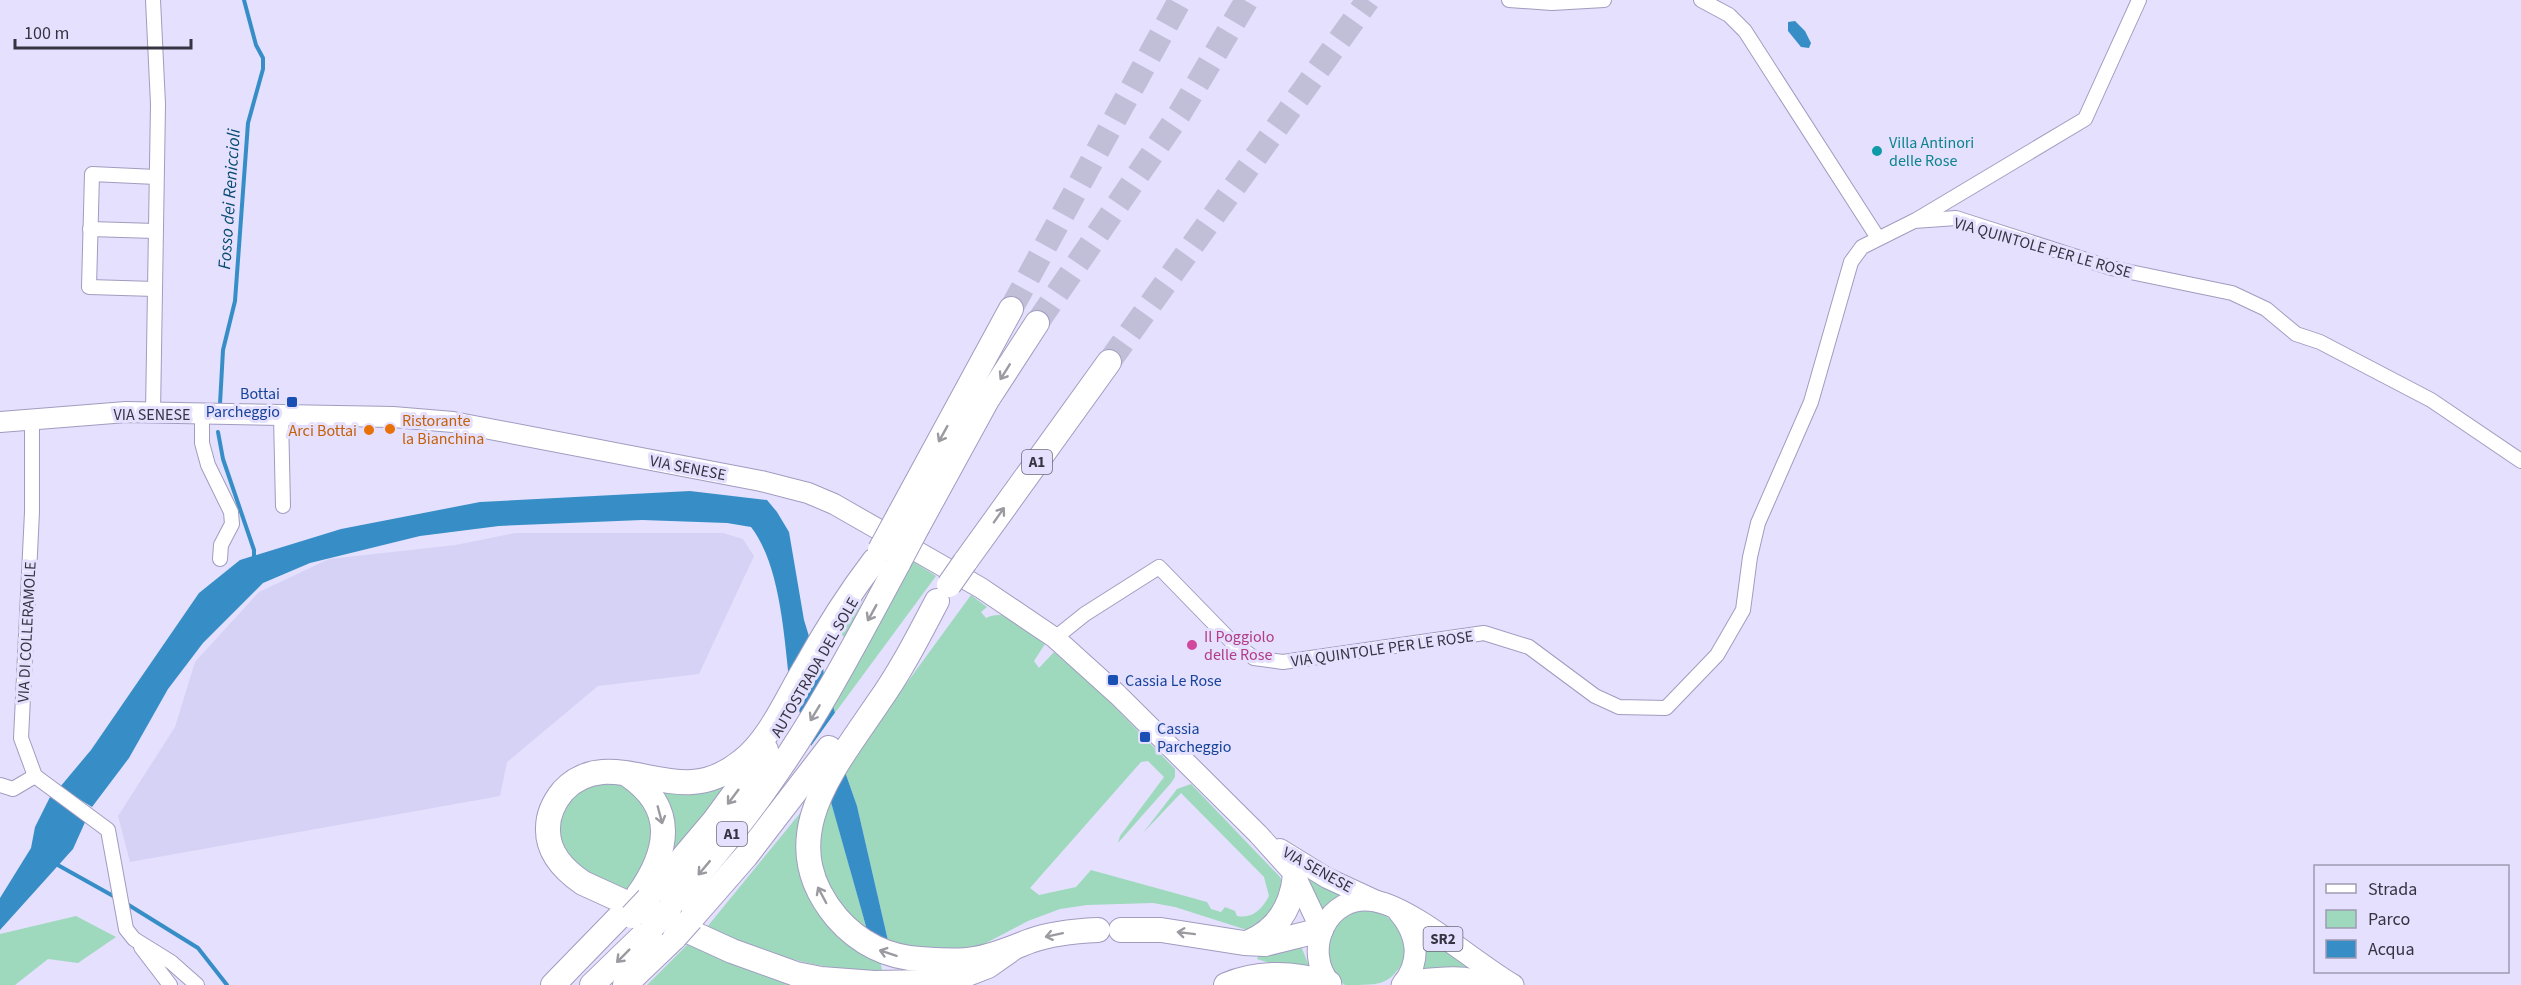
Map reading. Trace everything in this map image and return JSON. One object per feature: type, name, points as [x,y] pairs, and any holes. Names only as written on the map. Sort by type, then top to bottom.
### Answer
[{"type":"highway","name":"AUTOSTRADA DEL SOLE","points":[[909,521],[1011,309]]},
{"type":"highway","name":"AUTOSTRADA DEL SOLE","points":[[560,985],[732,834],[790,754],[840,672],[885,558],[1037,323]]},
{"type":"highway","name":"A1","points":[[625,985],[683,928],[746,856],[810,775],[847,735],[943,593],[1110,362]]},
{"type":"highway","points":[[885,558],[845,599],[832,629],[785,711],[742,761],[718,777],[704,781],[678,782],[623,772],[596,772],[581,777],[563,792],[554,805],[548,823],[549,841],[556,858],[567,872],[588,886],[771,965],[821,979],[874,983],[947,981],[988,966],[1012,949]]},
{"type":"highway","name":"AUTOSTRADA DEL SOLE","points":[[592,985],[644,909],[714,821],[785,711]]},
{"type":"highway","points":[[847,735],[817,800],[810,825],[807,851],[812,870],[829,908],[859,940],[893,955],[920,959],[976,959],[1054,934],[1109,930],[1161,930],[1244,944],[1265,944],[1322,930]]},
{"type":"highway","points":[[553,985],[644,909],[663,825],[654,796],[623,772]]},
{"type":"highway","points":[[1244,944],[1264,934],[1281,918],[1289,905],[1295,875]]},
{"type":"highway","points":[[1226,985],[1243,978],[1275,975],[1303,977],[1330,984]]},
{"type":"main road","name":"VIA SENESE","points":[[0,422],[153,413],[393,417],[468,424],[808,493],[834,504],[920,552],[1033,621],[1055,638],[1118,695],[1258,834],[1295,875],[1322,930]]},
{"type":"main road","name":"VIA SENESE","points":[[1258,834],[1328,878],[1388,906]]},
{"type":"main road","name":"SR2","points":[[1322,930],[1331,915],[1345,905],[1361,900],[1388,906],[1416,919],[1487,970],[1513,985]]},
{"type":"main road","name":"SR2","points":[[1388,906],[1408,922],[1415,937],[1416,953],[1413,969],[1403,984]]},
{"type":"main road","points":[[1322,930],[1317,944],[1319,963],[1330,984]]},
{"type":"main road","name":"SR2","points":[[1403,984],[1457,977],[1476,979],[1490,985]]},
{"type":"street","points":[[153,0],[158,104],[153,413]]},
{"type":"street","points":[[1509,0],[1552,3],[1604,0]]},
{"type":"street","points":[[1701,0],[1729,15],[1744,31],[1878,238]]},
{"type":"street","points":[[1914,221],[2085,119],[2139,0]]},
{"type":"street","points":[[155,289],[89,287],[92,174],[156,177]]},
{"type":"street","name":"VIA QUINTOLE PER LE ROSE","points":[[1055,638],[1085,614],[1159,567],[1231,641],[1254,658],[1283,662],[1484,633],[1529,647],[1594,696],[1619,707],[1666,708],[1717,655],[1743,610],[1750,557],[1758,523],[1811,402],[1851,262],[1862,247],[1914,221],[1956,218],[2112,268],[2232,293],[2266,309],[2296,334],[2320,342],[2431,400],[2521,461]]},
{"type":"street","points":[[90,229],[155,231]]},
{"type":"street","points":[[202,414],[202,443],[208,465],[231,512],[232,524],[221,545],[220,560]]},
{"type":"street","points":[[281,416],[283,506]]},
{"type":"street","name":"VIA DI COLLERAMOLE","points":[[32,419],[32,512],[21,738],[35,776],[52,791],[90,814],[108,830],[126,929],[170,985]]},
{"type":"street","points":[[0,785],[13,789],[35,776]]},
{"type":"street","points":[[134,939],[171,962],[197,985]]},
{"type":"shaded area","points":[[515,533],[723,533],[743,539],[754,556],[699,674],[598,686],[507,762],[500,796],[130,862],[118,816],[175,727],[195,662],[259,592],[329,559],[456,545]]},
{"type":"green space","points":[[909,559],[936,576],[835,713],[832,702]]},
{"type":"green space","points":[[971,595],[987,607],[981,612],[986,618],[1003,615],[1010,618],[1045,644],[1034,661],[1039,668],[1054,652],[1098,690],[1175,769],[1175,777],[1171,783],[1118,843],[1120,836],[1164,777],[1148,761],[1141,762],[1030,888],[1039,895],[1076,887],[1091,870],[1207,902],[1211,909],[1221,912],[1225,907],[1235,911],[1237,916],[1243,917],[1256,912],[1269,896],[1264,877],[1181,793],[1143,833],[1177,789],[1191,784],[1280,877],[1283,884],[1277,908],[1247,930],[1175,907],[1153,903],[1087,905],[1060,909],[1028,921],[969,952],[889,945],[857,806],[844,769]]},
{"type":"green space","points":[[864,598],[845,638],[841,634]]},
{"type":"green space","points":[[604,777],[633,788],[657,829],[635,893],[573,869],[558,840],[561,812],[568,795]]},
{"type":"green space","points":[[724,784],[726,787],[665,864],[655,789]]},
{"type":"green space","points":[[829,794],[869,937],[835,905],[815,847]]},
{"type":"green space","points":[[801,812],[798,851],[880,960],[882,970],[836,968],[792,959],[749,945],[707,927]]},
{"type":"green space","points":[[1277,850],[1339,893],[1337,899],[1320,913]]},
{"type":"green space","points":[[1361,910],[1378,911],[1399,925],[1407,957],[1395,973],[1384,982],[1369,985],[1345,985],[1334,974],[1331,967],[1328,959],[1328,944],[1338,922]]},
{"type":"green space","points":[[76,916],[116,937],[78,963],[48,959],[15,985],[0,985],[0,934]]},
{"type":"green space","points":[[1425,937],[1510,985],[1420,974]]},
{"type":"green space","points":[[693,939],[797,985],[647,985]]},
{"type":"green space","points":[[1301,946],[1311,971],[1288,969],[1257,959],[1259,954]]},
{"type":"water","points":[[1795,21],[1805,31],[1811,43],[1809,48],[1801,47],[1788,31],[1788,22]]},
{"type":"water","points":[[690,491],[767,500],[789,532],[804,620],[812,646],[790,687],[780,603],[775,582],[761,543],[751,527],[727,523],[642,520],[499,526],[420,536],[310,563],[263,583],[203,643],[168,689],[129,758],[92,807],[60,787],[91,750],[199,593],[240,560],[341,529],[480,502]]},
{"type":"water","points":[[823,666],[824,676],[801,717],[799,710]]},
{"type":"water","points":[[832,702],[835,713],[811,746],[811,741]]},
{"type":"water","points":[[844,769],[857,806],[889,945],[869,937],[829,795]]},
{"type":"water","points":[[50,797],[86,820],[73,849],[0,930],[0,898],[31,848],[35,827]]},
{"type":"pier","points":[[825,663],[797,713],[796,709],[821,665]]},
{"type":"pier","points":[[837,710],[837,715],[814,748],[810,748]]},
{"type":"waterway","name":"Fosso dei Reniccioli","points":[[220,404],[223,350],[235,301],[248,123],[263,69],[263,58],[256,45],[244,0]]},
{"type":"waterway","name":"Fosso dei Reniccioli","points":[[218,432],[223,459],[254,550],[254,561]]},
{"type":"waterway","points":[[56,864],[115,897]]},
{"type":"waterway","points":[[127,904],[198,948],[227,985]]},
{"type":"tunnel","points":[[1011,309],[1180,0]]},
{"type":"tunnel","points":[[1037,323],[1180,113],[1247,0]]},
{"type":"tunnel","points":[[1109,362],[1368,0]]},
{"type":"place","name":"Villa Antinori delle Rose","points":[[1877,151]]},
{"type":"place","name":"Bottai Parcheggio","points":[[292,402]]},
{"type":"place","name":"Ristorante la Bianchina","points":[[390,429]]},
{"type":"place","name":"Arci Bottai","points":[[369,430]]},
{"type":"place","name":"Il Poggiolo delle Rose","points":[[1192,645]]},
{"type":"place","name":"Cassia Le Rose","points":[[1113,680]]},
{"type":"place","name":"Cassia Parcheggio","points":[[1145,737]]}]
